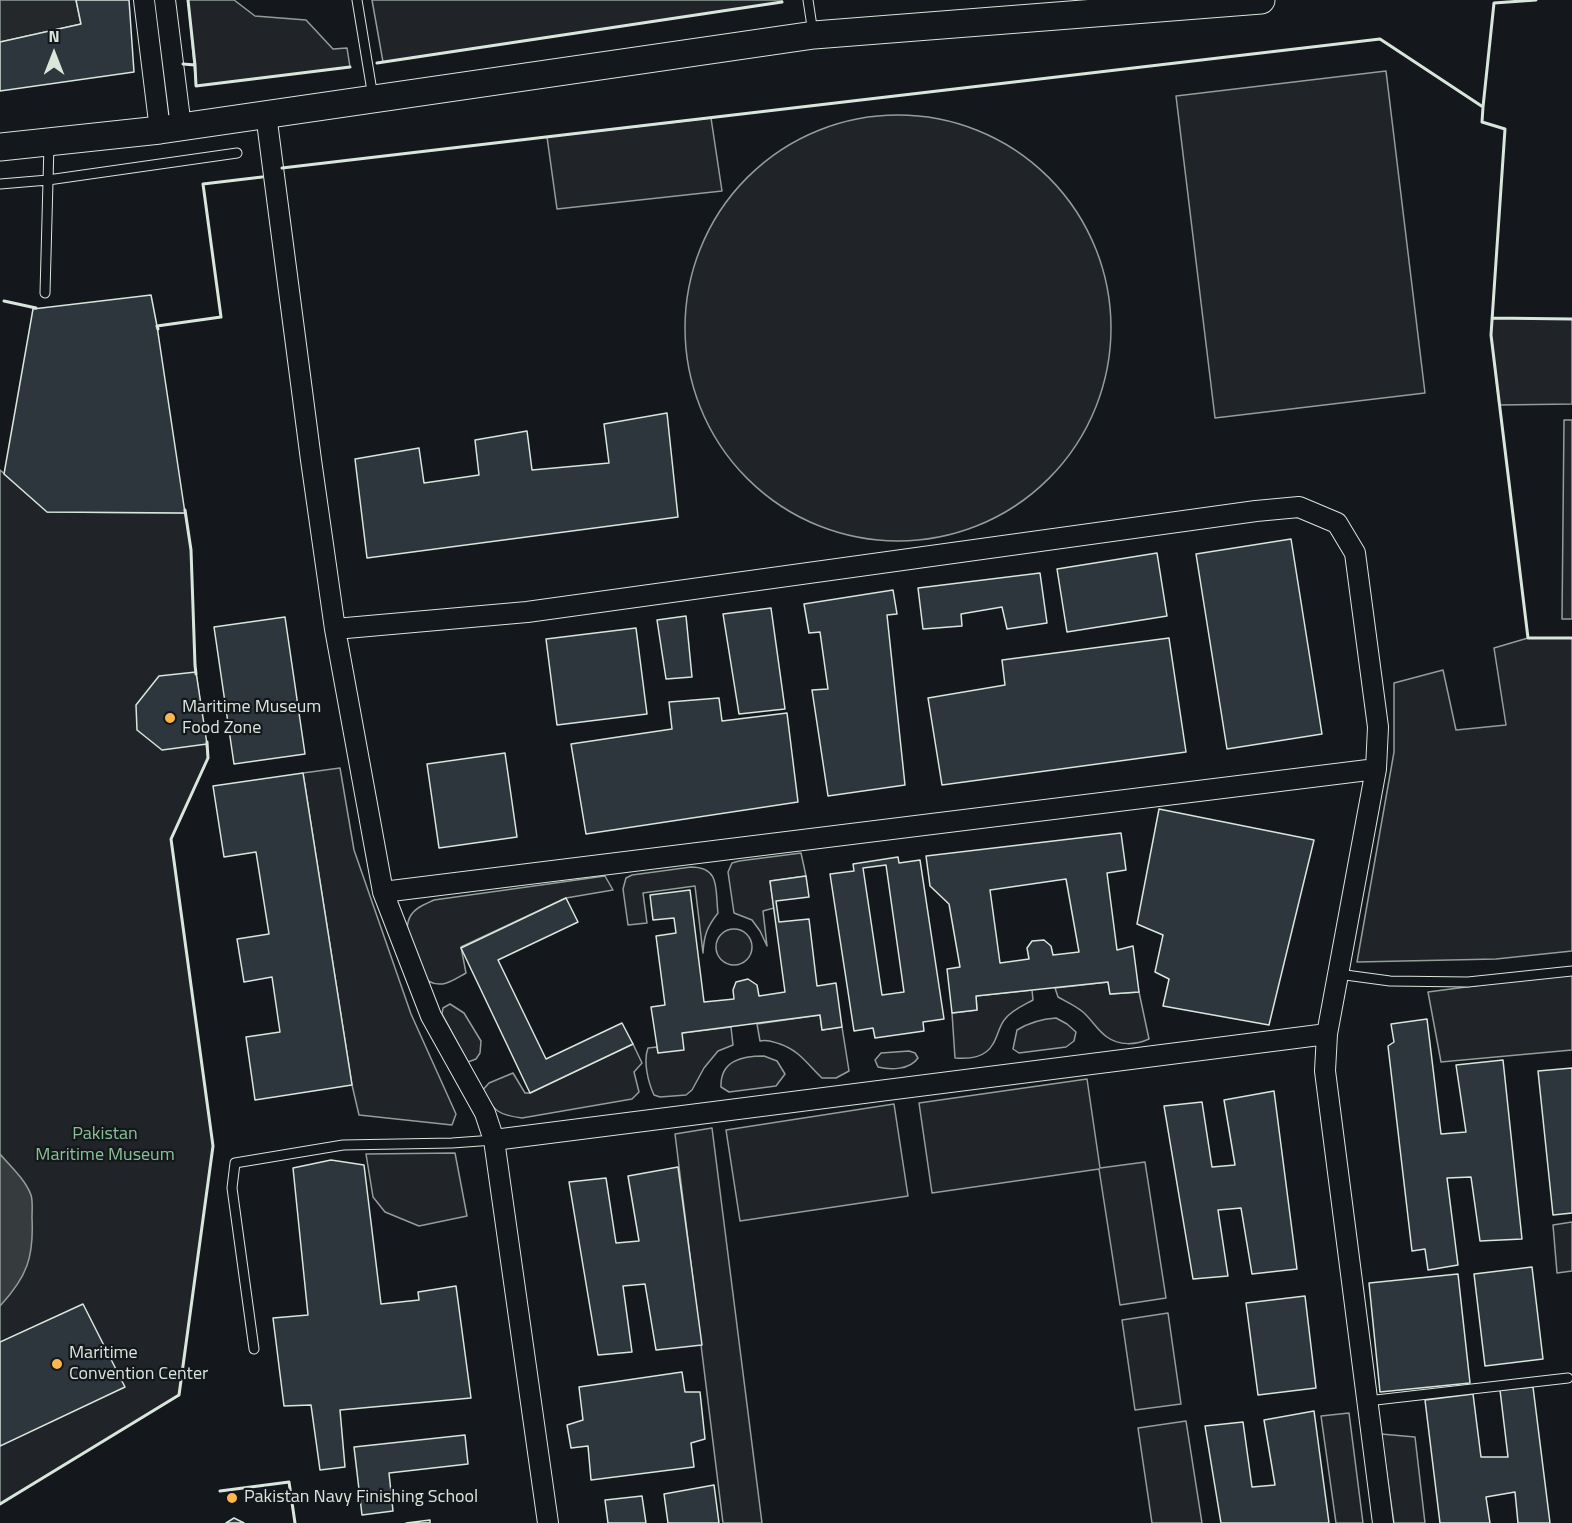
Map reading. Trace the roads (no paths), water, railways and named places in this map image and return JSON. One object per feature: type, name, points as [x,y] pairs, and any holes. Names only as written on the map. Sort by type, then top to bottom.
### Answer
[{"type":"street","points":[[144,0],[171,128]]},
{"type":"street","points":[[165,0],[171,128]]},
{"type":"street","points":[[0,147],[171,128],[814,35],[1251,0]]},
{"type":"street","points":[[266,114],[335,629],[383,892],[431,1016],[485,1113],[494,1140],[548,1523]]},
{"type":"street","points":[[335,629],[527,612],[1244,512],[1299,507],[1337,524],[1355,553],[1378,727],[1376,769],[1338,974],[1324,1071],[1383,1523]]},
{"type":"street","points":[[383,892],[1376,769]]},
{"type":"street","points":[[494,1140],[1328,1034]]},
{"type":"lane","points":[[357,0],[373,99]]},
{"type":"lane","points":[[808,0],[814,35]]},
{"type":"lane","points":[[45,292],[49,141]]},
{"type":"lane","points":[[0,184],[48,180],[237,153]]},
{"type":"lane","points":[[1338,974],[1390,981],[1468,982],[1572,971]]},
{"type":"lane","points":[[254,1349],[232,1188],[236,1163],[343,1145],[494,1140]]},
{"type":"lane","points":[[1367,1401],[1568,1378]]},
{"type":"place","name":"Maritime Museum Food Zone","points":[[170,718]]},
{"type":"place","name":"Maritime Convention Center","points":[[57,1364]]},
{"type":"place","name":"Pakistan Navy Finishing School","points":[[232,1498]]},
{"type":"park label","name":"Pakistan Maritime Museum","points":[[105,1145]]}]
